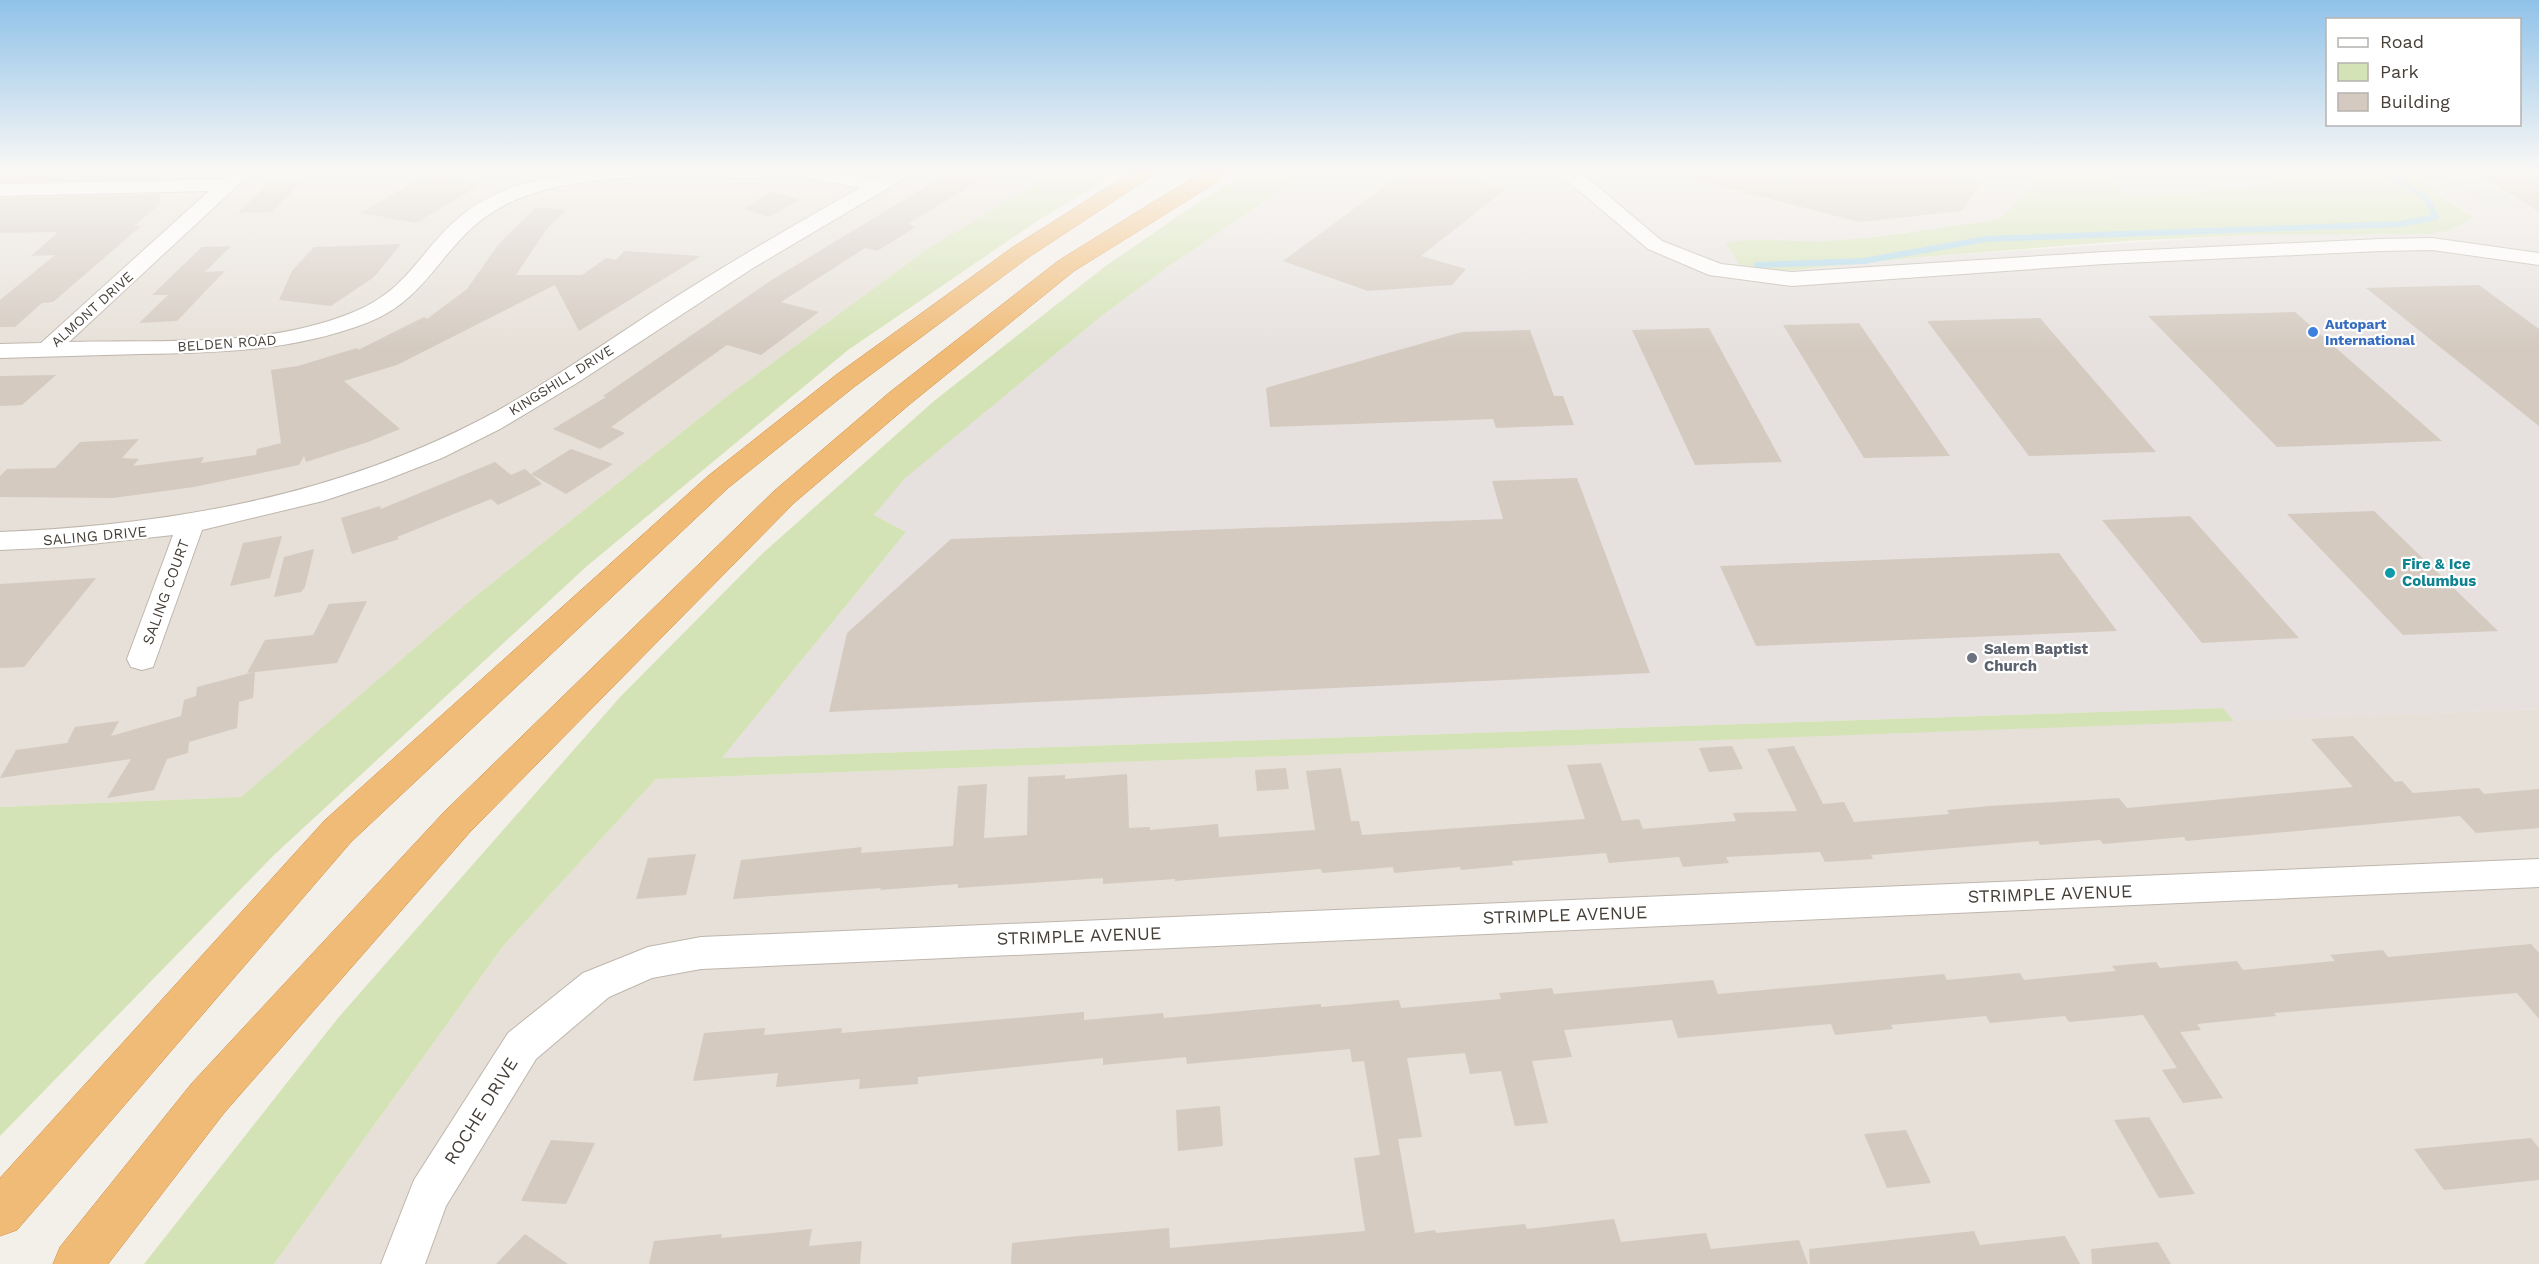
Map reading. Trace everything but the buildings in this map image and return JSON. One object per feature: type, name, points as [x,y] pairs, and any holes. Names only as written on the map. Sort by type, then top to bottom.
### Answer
[{"type":"highway","points":[[0,1213],[338,831],[718,482],[845,381],[1022,252],[1055,231]]},
{"type":"highway","points":[[77,1264],[208,1098],[457,822],[784,497],[900,398],[1066,266],[1122,231]]},
{"type":"street","name":"ALMONT DRIVE","points":[[47,350],[178,231]]},
{"type":"street","name":"BELDEN ROAD","points":[[0,351],[230,346],[312,334],[366,316],[401,296],[421,278],[460,231]]},
{"type":"street","name":"KINGSHILL DRIVE","points":[[190,525],[298,501],[346,486],[401,466],[472,433],[529,402],[695,295],[802,231]]},
{"type":"street","points":[[1639,231],[1656,245],[1717,270],[1792,279],[2104,258],[2390,245],[2432,244],[2539,259]]},
{"type":"street","name":"SALING DRIVE","points":[[0,541],[89,538],[190,525]]},
{"type":"street","name":"SALING COURT","points":[[142,659],[190,525]]},
{"type":"street","name":"STRIMPLE AVENUE","points":[[596,985],[648,963],[701,953],[2539,873]]},
{"type":"street","name":"ROCHE DRIVE","points":[[403,1264],[429,1196],[522,1046],[596,985]]},
{"type":"shaded area","points":[[0,231],[957,231],[926,250],[726,397],[467,603],[241,797],[0,807]]},
{"type":"shaded area","points":[[1221,231],[1915,231],[1849,240],[1798,243],[1785,271],[1921,257],[2287,231],[2539,231],[2539,709],[2234,721],[2223,708],[722,758],[906,532],[874,515],[903,479],[1099,318]]},
{"type":"shaded area","points":[[2539,709],[2539,1264],[274,1264],[504,945],[656,779]]},
{"type":"green space","points":[[957,231],[1022,231],[848,350],[587,566],[274,855],[0,1136],[0,807],[241,797],[467,603],[726,397],[926,250]]},
{"type":"green space","points":[[1157,231],[1221,231],[1099,318],[904,479],[874,515],[906,532],[722,758],[2223,708],[2234,721],[656,779],[504,945],[274,1264],[144,1264],[338,1018],[621,696],[763,553],[934,401],[1103,268]]},
{"type":"green space","points":[[1918,231],[2444,231],[2427,234],[2249,235],[2125,241],[1921,257],[1785,271],[1757,269],[1739,264],[1726,243],[1751,240],[1848,240]]},
{"type":"waterway","points":[[1757,265],[1864,261],[1986,239],[2208,231]]},
{"type":"place","name":"Autopart International","points":[[2313,332]]},
{"type":"place","name":"Fire & Ice Columbus","points":[[2390,573]]},
{"type":"place","name":"Salem Baptist Church","points":[[1972,658]]}]
